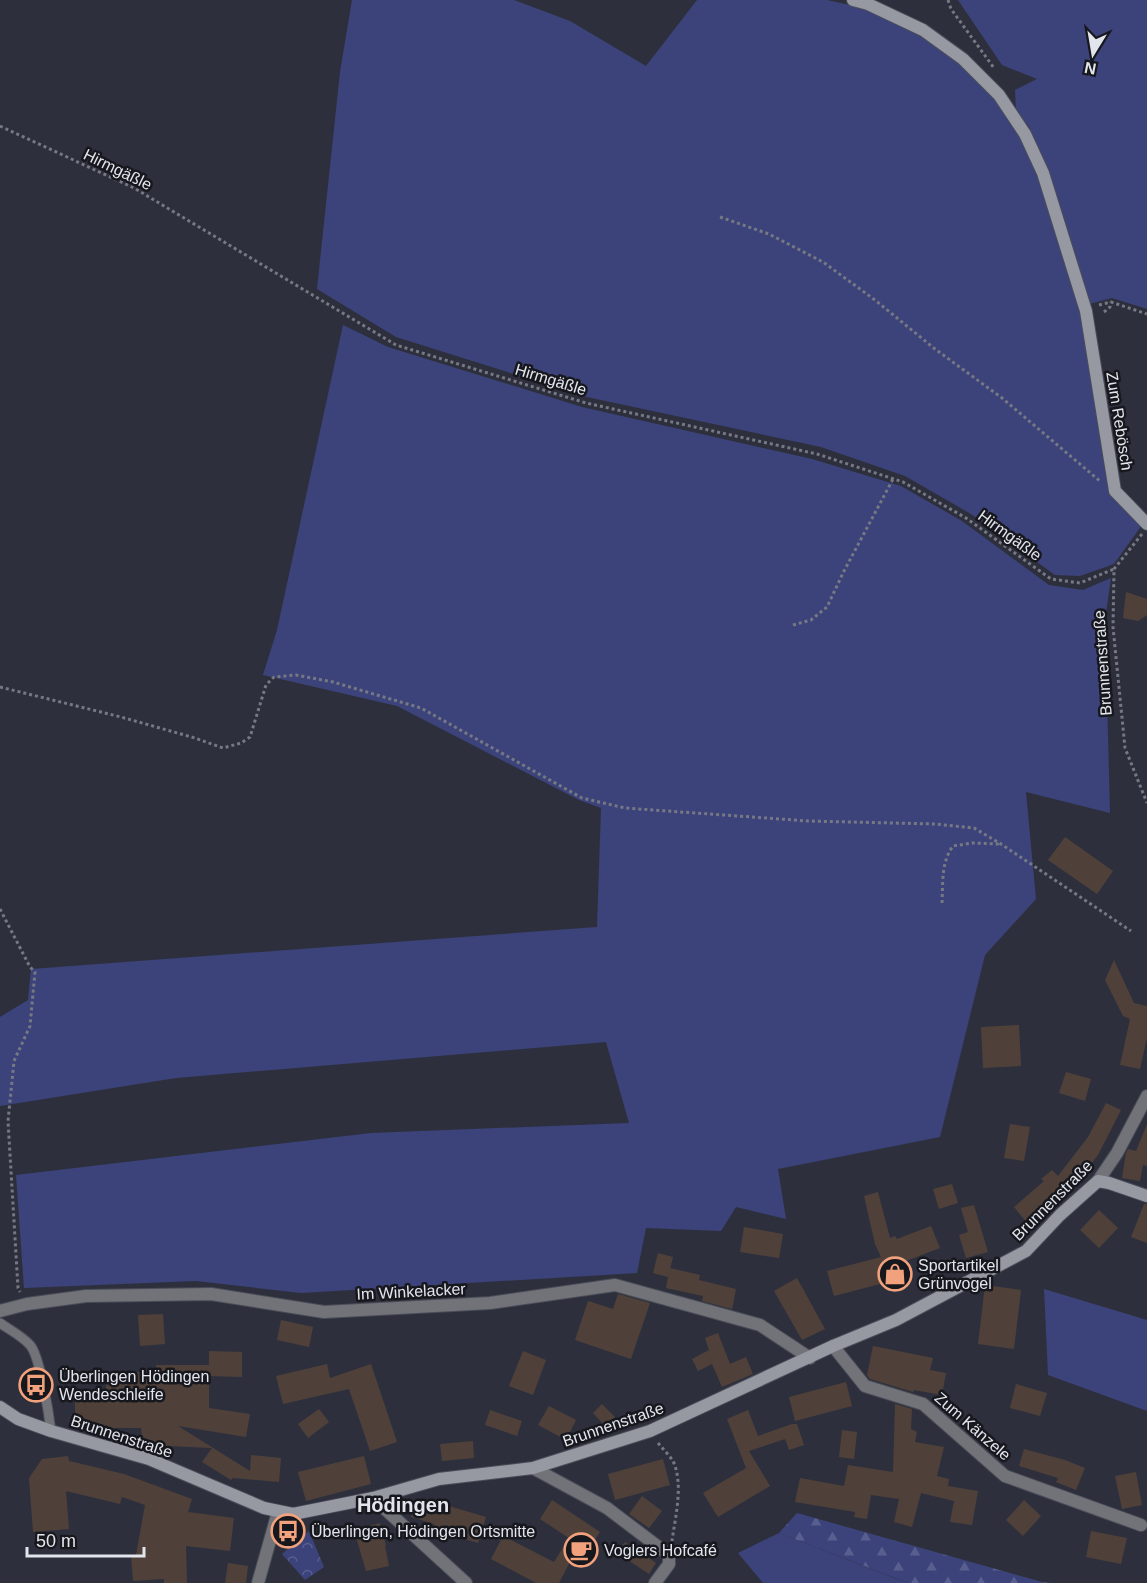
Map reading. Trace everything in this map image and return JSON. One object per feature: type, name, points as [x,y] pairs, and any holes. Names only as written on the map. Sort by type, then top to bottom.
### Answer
[{"type":"street","name":"Zum Rebösch","points":[[853,0],[868,4],[923,30],[963,59],[999,94],[1025,134],[1042,173],[1086,311],[1115,491],[1147,526]]},
{"type":"street","name":"Brunnenstraße","points":[[0,1407],[18,1419],[51,1431],[149,1459],[235,1496],[278,1512],[293,1514],[373,1498],[439,1479],[534,1468],[650,1431],[832,1346],[896,1320],[1026,1251],[1060,1215],[1098,1181],[1117,1153],[1147,1096]]},
{"type":"street","points":[[1098,1181],[1147,1196]]},
{"type":"street","name":"Im Winkelacker","points":[[0,1311],[27,1304],[86,1296],[211,1294],[324,1312],[490,1303],[615,1285],[760,1325],[810,1358]]},
{"type":"street","name":"Zum Känzele","points":[[832,1346],[864,1386],[923,1404],[1005,1476],[1141,1525]]},
{"type":"street","points":[[534,1468],[607,1508],[669,1555],[669,1564],[655,1583]]},
{"type":"street","points":[[373,1498],[466,1583]]},
{"type":"street","points":[[258,1583],[278,1512]]},
{"type":"lane","points":[[0,1323],[32,1346],[44,1384],[51,1431]]},
{"type":"path","points":[[948,0],[951,9],[1000,75]]},
{"type":"path","name":"Hirmgäßle","points":[[0,126],[134,188],[396,345],[586,403],[817,454],[903,482],[966,518],[1050,579],[1080,583],[1114,569]]},
{"type":"path","points":[[720,217],[769,234],[824,262],[875,300],[934,349],[1002,398],[1098,480],[1115,491]]},
{"type":"path","points":[[1086,311],[1111,302],[1147,314]]},
{"type":"path","points":[[1104,312],[1110,308],[1111,302]]},
{"type":"path","points":[[793,625],[811,620],[827,607],[893,479]]},
{"type":"path","points":[[1114,569],[1147,526]]},
{"type":"path","name":"Brunnenstraße","points":[[1114,569],[1113,627],[1125,748],[1147,803]]},
{"type":"path","points":[[0,687],[120,717],[223,748],[241,743],[250,737],[266,685],[274,677],[296,675],[333,682],[421,708],[582,798],[625,808],[701,815],[808,821],[935,824],[974,828],[1131,932]]},
{"type":"path","points":[[942,903],[944,865],[946,855],[953,846],[972,843],[1001,844]]},
{"type":"path","points":[[0,909],[30,967],[35,972],[30,1026],[14,1061],[8,1121],[18,1288],[27,1304]]},
{"type":"path","points":[[650,1431],[673,1462],[677,1478],[669,1555]]},
{"type":"green space","points":[[352,0],[514,0],[570,21],[646,66],[697,0],[827,0],[863,8],[920,34],[958,61],[996,97],[1021,135],[1083,315],[1111,493],[1142,525],[1114,564],[1080,576],[1055,575],[971,514],[905,476],[821,447],[587,397],[396,337],[317,289],[340,72]]},
{"type":"green space","points":[[958,0],[1147,0],[1147,309],[1112,298],[1089,304],[1045,167],[1029,127],[1016,110],[1015,90],[1037,79],[1002,65]]},
{"type":"green space","points":[[343,325],[388,347],[582,407],[812,459],[901,486],[962,521],[1049,585],[1083,590],[1111,578],[1105,620],[1110,813],[1026,792],[1036,899],[985,955],[940,1137],[778,1169],[786,1219],[736,1207],[721,1231],[646,1228],[637,1273],[301,1293],[196,1281],[24,1288],[16,1175],[371,1133],[629,1123],[606,1042],[176,1078],[0,1106],[0,1017],[28,1000],[31,969],[597,927],[601,808],[579,800],[397,706],[263,675],[277,630]]},
{"type":"green space","points":[[1044,1289],[1147,1320],[1147,1411],[1048,1375]]},
{"type":"green space","points":[[797,1513],[1050,1583],[908,1583],[779,1533]]},
{"type":"green space","points":[[309,1531],[324,1567],[305,1580],[282,1554]]},
{"type":"green space","points":[[779,1533],[908,1583],[763,1583],[738,1553]]},
{"type":"building","points":[[1126,592],[1147,599],[1147,615],[1138,621],[1123,618]]},
{"type":"building","points":[[1065,837],[1113,871],[1097,894],[1048,860]]},
{"type":"building","points":[[1114,960],[1134,1003],[1147,1006],[1147,1038],[1140,1069],[1120,1065],[1130,1019],[1123,1016],[1105,980]]},
{"type":"building","points":[[1019,1025],[1021,1066],[983,1068],[981,1027]]},
{"type":"building","points":[[1066,1072],[1091,1079],[1085,1101],[1059,1093]]},
{"type":"building","points":[[1106,1103],[1121,1110],[1098,1155],[1056,1200],[1028,1224],[1014,1207],[1044,1181],[1041,1179],[1052,1170],[1058,1176],[1088,1137]]},
{"type":"building","points":[[1010,1124],[1030,1127],[1024,1161],[1004,1158]]},
{"type":"building","points":[[1147,1124],[1147,1166],[1143,1165],[1140,1181],[1122,1178],[1126,1153],[1128,1149],[1136,1151]]},
{"type":"building","points":[[952,1184],[958,1203],[939,1209],[933,1189]]},
{"type":"building","points":[[878,1192],[890,1238],[895,1236],[897,1239],[931,1226],[940,1248],[906,1261],[910,1272],[884,1283],[834,1296],[827,1271],[881,1257],[875,1244],[864,1196]]},
{"type":"building","points":[[1144,1204],[1147,1204],[1147,1243],[1131,1237]]},
{"type":"building","points":[[974,1205],[988,1252],[966,1258],[959,1235],[968,1232],[961,1208]]},
{"type":"building","points":[[1099,1210],[1118,1228],[1099,1248],[1080,1230]]},
{"type":"building","points":[[744,1227],[783,1234],[779,1258],[740,1252]]},
{"type":"building","points":[[658,1253],[673,1257],[668,1277],[653,1273]]},
{"type":"building","points":[[670,1268],[700,1275],[699,1280],[736,1289],[732,1309],[702,1301],[703,1296],[666,1288]]},
{"type":"building","points":[[797,1278],[825,1329],[802,1340],[774,1291]]},
{"type":"building","points":[[985,1285],[1021,1290],[1014,1349],[978,1344]]},
{"type":"building","points":[[618,1294],[650,1303],[631,1359],[575,1340],[588,1301],[613,1309]]},
{"type":"building","points":[[163,1314],[165,1344],[140,1346],[138,1315]]},
{"type":"building","points":[[281,1320],[313,1327],[309,1347],[277,1340]]},
{"type":"building","points":[[718,1333],[730,1364],[746,1357],[753,1374],[722,1387],[712,1364],[698,1371],[692,1359],[709,1350],[705,1338]]},
{"type":"building","points":[[873,1346],[933,1358],[930,1370],[946,1373],[942,1395],[914,1390],[913,1392],[870,1379],[867,1375]]},
{"type":"building","points":[[209,1351],[242,1352],[242,1377],[209,1376],[209,1408],[250,1414],[246,1437],[178,1426],[250,1471],[251,1455],[281,1458],[279,1482],[233,1478],[231,1480],[202,1462],[212,1448],[167,1446],[143,1449],[141,1428],[75,1428],[75,1402],[106,1402],[106,1372],[156,1372],[156,1365],[209,1365]]},
{"type":"building","points":[[523,1351],[546,1360],[533,1395],[509,1386]]},
{"type":"building","points":[[327,1364],[330,1378],[371,1364],[397,1442],[370,1451],[349,1389],[283,1404],[276,1376]]},
{"type":"building","points":[[846,1382],[852,1406],[795,1421],[789,1397]]},
{"type":"building","points":[[1016,1384],[1047,1393],[1040,1416],[1010,1408]]},
{"type":"building","points":[[602,1404],[615,1417],[605,1426],[593,1413]]},
{"type":"building","points":[[895,1404],[912,1409],[911,1429],[917,1432],[915,1442],[944,1447],[937,1476],[949,1479],[948,1486],[978,1491],[972,1525],[950,1522],[954,1501],[921,1493],[912,1527],[894,1522],[899,1499],[871,1495],[867,1519],[854,1517],[855,1512],[795,1502],[800,1478],[844,1486],[848,1465],[893,1472]]},
{"type":"building","points":[[549,1406],[576,1420],[566,1440],[538,1425]]},
{"type":"building","points":[[319,1409],[329,1422],[308,1438],[298,1424]]},
{"type":"building","points":[[490,1410],[522,1421],[517,1436],[485,1425]]},
{"type":"building","points":[[748,1410],[758,1436],[797,1424],[804,1445],[789,1450],[785,1439],[749,1451],[770,1486],[718,1517],[703,1493],[746,1468],[727,1419]]},
{"type":"building","points":[[842,1430],[857,1432],[854,1459],[839,1457]]},
{"type":"building","points":[[473,1441],[474,1458],[442,1461],[440,1444]]},
{"type":"building","points":[[1024,1449],[1085,1468],[1076,1490],[1056,1482],[1058,1478],[1019,1466]]},
{"type":"building","points":[[68,1456],[69,1461],[124,1474],[192,1499],[188,1512],[234,1518],[230,1551],[186,1546],[187,1583],[164,1583],[164,1579],[133,1581],[131,1555],[136,1555],[145,1505],[122,1497],[120,1504],[66,1491],[69,1529],[33,1532],[29,1478],[42,1459]]},
{"type":"building","points":[[364,1456],[371,1484],[306,1501],[298,1472]]},
{"type":"building","points":[[663,1459],[670,1485],[615,1500],[608,1474]]},
{"type":"building","points":[[1136,1472],[1142,1505],[1122,1509],[1115,1476]]},
{"type":"building","points":[[642,1496],[662,1511],[649,1528],[629,1514]]},
{"type":"building","points":[[552,1500],[600,1532],[582,1559],[574,1554],[559,1583],[536,1583],[491,1559],[503,1536],[554,1562],[569,1538],[540,1519]]},
{"type":"building","points":[[1024,1500],[1041,1516],[1023,1536],[1006,1520]]},
{"type":"building","points":[[416,1501],[438,1507],[439,1503],[486,1517],[478,1543],[432,1529],[434,1524],[411,1517]]},
{"type":"building","points":[[380,1523],[389,1566],[366,1571],[354,1530]]},
{"type":"building","points":[[1091,1531],[1127,1538],[1121,1564],[1086,1557]]},
{"type":"building","points":[[625,1542],[656,1563],[649,1574],[617,1553]]},
{"type":"building","points":[[228,1563],[248,1566],[246,1583],[225,1583]]},
{"type":"place","name":"Sportartikel Grünvogel","points":[[895,1274]]},
{"type":"place","name":"Überlingen Hödingen Wendeschleife","points":[[36,1385]]},
{"type":"place","name":"Überlingen, Hödingen Ortsmitte","points":[[288,1531]]},
{"type":"place","name":"Voglers Hofcafé","points":[[581,1550]]},
{"type":"district","name":"Hödingen","points":[[403,1505]]}]
